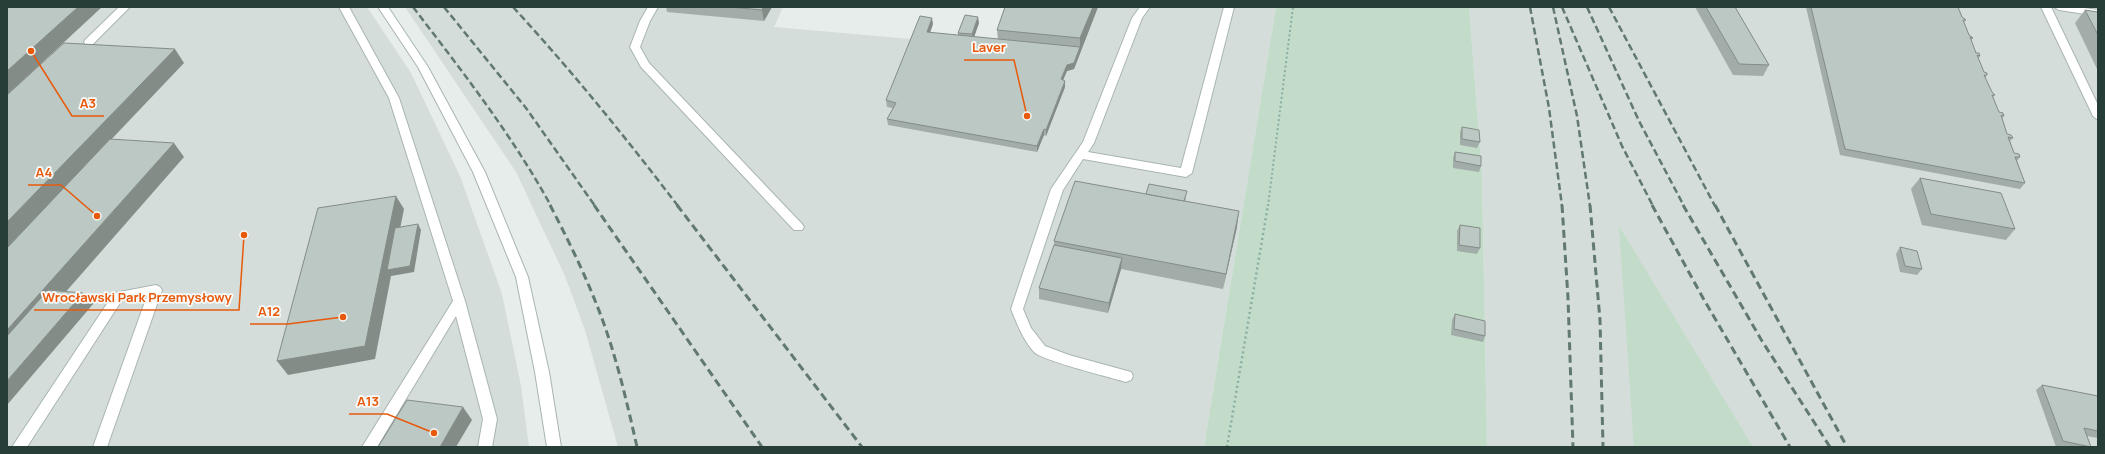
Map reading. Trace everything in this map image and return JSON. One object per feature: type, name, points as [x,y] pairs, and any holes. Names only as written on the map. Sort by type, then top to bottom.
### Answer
[{"type":"lane","points":[[89,42],[125,7]]},
{"type":"lane","points":[[344,7],[394,98],[459,301],[490,419],[485,447]]},
{"type":"lane","points":[[383,7],[423,66],[479,172],[522,277],[542,372],[554,447]]},
{"type":"lane","points":[[653,7],[644,21],[635,47],[645,65],[798,227]]},
{"type":"lane","points":[[1126,376],[1067,360],[1040,350],[1026,330],[1017,310],[1057,189],[1088,143],[1137,18],[1145,7]]},
{"type":"lane","points":[[1080,154],[1186,173],[1204,94],[1229,7]]},
{"type":"lane","points":[[2046,7],[2098,116]]},
{"type":"lane","points":[[2059,7],[2098,13]]},
{"type":"lane","points":[[19,447],[118,296],[156,290],[100,447]]},
{"type":"lane","points":[[369,447],[459,301]]},
{"type":"path","points":[[1227,447],[1264,238],[1293,7]]},
{"type":"shaded area","points":[[7,7],[367,7],[411,73],[460,176],[502,294],[521,386],[529,447],[7,447]]},
{"type":"shaded area","points":[[405,7],[783,7],[774,27],[911,39],[914,37],[998,45],[1010,7],[1276,7],[1204,447],[618,447],[585,330],[565,276],[516,172]]},
{"type":"shaded area","points":[[1469,7],[2098,7],[2098,447],[1487,447],[1482,176]]},
{"type":"green space","points":[[1276,7],[1469,7],[1482,176],[1487,447],[1204,447]]},
{"type":"green space","points":[[1619,226],[1753,447],[1634,447]]},
{"type":"building","points":[[7,7],[78,7],[7,71]]},
{"type":"building","points":[[730,7],[763,7],[762,10]]},
{"type":"building","points":[[1005,7],[1093,7],[1080,38],[997,30]]},
{"type":"building","points":[[1706,7],[1735,7],[1769,65],[1739,64]]},
{"type":"building","points":[[1811,7],[1958,7],[1962,17],[1966,20],[1963,20],[1969,35],[1973,38],[1970,37],[1976,53],[1979,53],[1980,56],[1977,55],[1984,72],[1987,73],[1987,75],[1984,75],[1995,95],[1992,95],[1999,112],[2003,113],[2004,116],[2001,115],[2007,134],[2011,135],[2013,138],[2008,137],[2014,153],[2019,154],[2020,157],[2015,157],[2025,183],[1845,149]]},
{"type":"building","points":[[2085,10],[2098,12],[2098,35]]},
{"type":"building","points":[[965,15],[978,17],[972,34],[958,33]]},
{"type":"building","points":[[920,16],[932,18],[927,32],[1080,47],[1074,63],[1067,65],[1061,79],[1065,81],[1046,130],[1044,129],[1037,146],[887,119],[896,103],[886,100]]},
{"type":"building","points":[[64,43],[175,49],[7,222],[7,95]]},
{"type":"building","points":[[1462,127],[1479,130],[1480,142],[1462,139]]},
{"type":"building","points":[[110,139],[174,143],[7,330],[7,248]]},
{"type":"building","points":[[1455,152],[1481,156],[1481,166],[1455,161]]},
{"type":"building","points":[[1920,178],[2001,193],[2015,229],[1931,214]]},
{"type":"building","points":[[1075,181],[1239,211],[1226,274],[1054,241]]},
{"type":"building","points":[[1149,184],[1187,191],[1184,201],[1146,194]]},
{"type":"building","points":[[396,196],[365,346],[277,361],[318,208]]},
{"type":"building","points":[[418,224],[410,266],[387,270],[395,228]]},
{"type":"building","points":[[1460,225],[1480,228],[1480,248],[1459,245]]},
{"type":"building","points":[[1054,245],[1122,258],[1109,303],[1039,288]]},
{"type":"building","points":[[1900,247],[1917,251],[1922,269],[1905,266]]},
{"type":"building","points":[[48,290],[83,293],[7,381],[7,336]]},
{"type":"building","points":[[1455,314],[1485,321],[1485,336],[1454,329]]},
{"type":"building","points":[[2042,385],[2098,396],[2098,431],[2084,428],[2091,447],[2063,441]]},
{"type":"building","points":[[407,400],[463,407],[440,447],[378,447]]},
{"type":"railway","points":[[413,7],[468,79],[503,129],[520,154],[551,206]]},
{"type":"railway","points":[[444,7],[526,108],[595,206]]},
{"type":"railway","points":[[513,7],[598,105],[678,206]]},
{"type":"railway","points":[[1530,7],[1549,108],[1562,206]]},
{"type":"railway","points":[[1553,7],[1577,116],[1590,206]]},
{"type":"railway","points":[[1562,7],[1622,146],[1653,206]]},
{"type":"railway","points":[[1587,7],[1639,121],[1684,206]]},
{"type":"railway","points":[[1609,7],[1715,206]]},
{"type":"railway","points":[[550,205],[577,260],[601,316],[620,378],[637,447]]},
{"type":"railway","points":[[594,205],[762,447]]},
{"type":"railway","points":[[677,205],[862,447]]},
{"type":"railway","points":[[1562,205],[1568,298],[1573,447]]},
{"type":"railway","points":[[1590,205],[1600,320],[1603,447]]},
{"type":"railway","points":[[1652,205],[1703,298],[1790,447]]},
{"type":"railway","points":[[1683,205],[1762,341],[1830,447]]},
{"type":"railway","points":[[1715,205],[1847,447]]},
{"type":"place","name":"A3","points":[[31,51]]},
{"type":"place","name":"Laver","points":[[1027,116]]},
{"type":"place","name":"A4","points":[[97,216]]},
{"type":"place","name":"Wrocławski Park Przemysłowy","points":[[244,235]]},
{"type":"place","name":"A12","points":[[343,317]]},
{"type":"place","name":"A13","points":[[434,433]]}]
